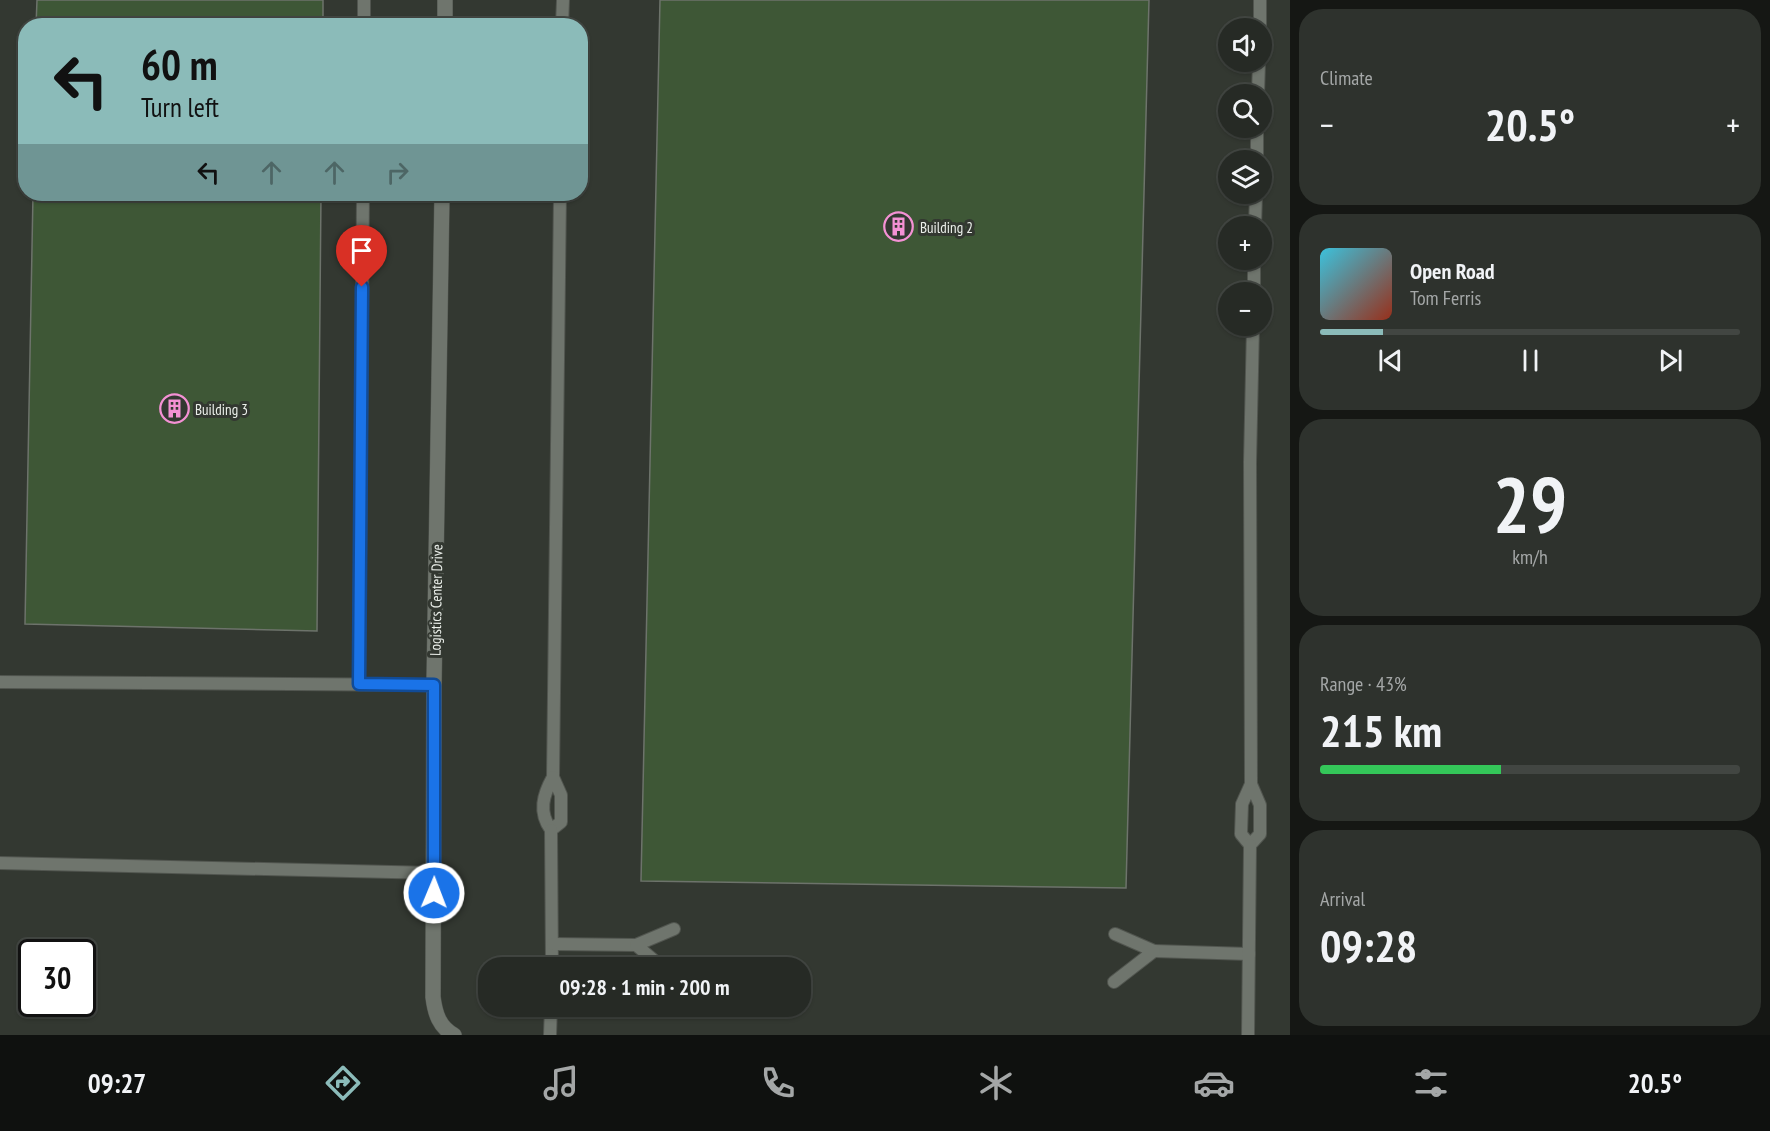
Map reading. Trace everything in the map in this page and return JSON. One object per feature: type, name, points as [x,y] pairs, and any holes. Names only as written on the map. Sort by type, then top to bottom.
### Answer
[{"type":"street","points":[[445,0],[445,18]]},
{"type":"street","name":"Logistics Center Drive","points":[[442,201],[434,685],[433,997],[435,1015],[446,1031],[454,1035]]},
{"type":"lane","points":[[364,0],[364,18]]},
{"type":"lane","points":[[562,0],[562,18]]},
{"type":"lane","points":[[1260,0],[1260,18]]},
{"type":"lane","points":[[359,684],[363,201]]},
{"type":"lane","points":[[551,830],[561,822],[561,795],[553,777],[560,201]]},
{"type":"lane","points":[[1250,845],[1260,834],[1260,806],[1251,784],[1250,462],[1253,336]]},
{"type":"lane","points":[[0,682],[434,685]]},
{"type":"lane","points":[[552,957],[551,830],[543,820],[544,794],[553,777]]},
{"type":"lane","points":[[1248,1035],[1250,845],[1241,834],[1242,804],[1251,784]]},
{"type":"lane","points":[[0,863],[434,873]]},
{"type":"lane","points":[[553,944],[636,945],[674,929]]},
{"type":"lane","points":[[1115,934],[1154,951],[1249,954]]},
{"type":"lane","points":[[636,945],[650,957]]},
{"type":"lane","points":[[1114,982],[1154,951]]},
{"type":"lane","points":[[550,1035],[551,1017]]},
{"type":"building","points":[[37,0],[323,0],[323,18],[36,18]]},
{"type":"building","name":"Building 2","points":[[660,0],[1149,0],[1126,888],[641,881]]},
{"type":"building","name":"Building 3","points":[[33,201],[321,201],[317,631],[25,624]]},
{"type":"place","name":"Building 2","points":[[899,227]]},
{"type":"place","name":"Building 3","points":[[174,409]]},
{"type":"route","points":[[362,287],[359,684],[434,685],[434,893]]}]
